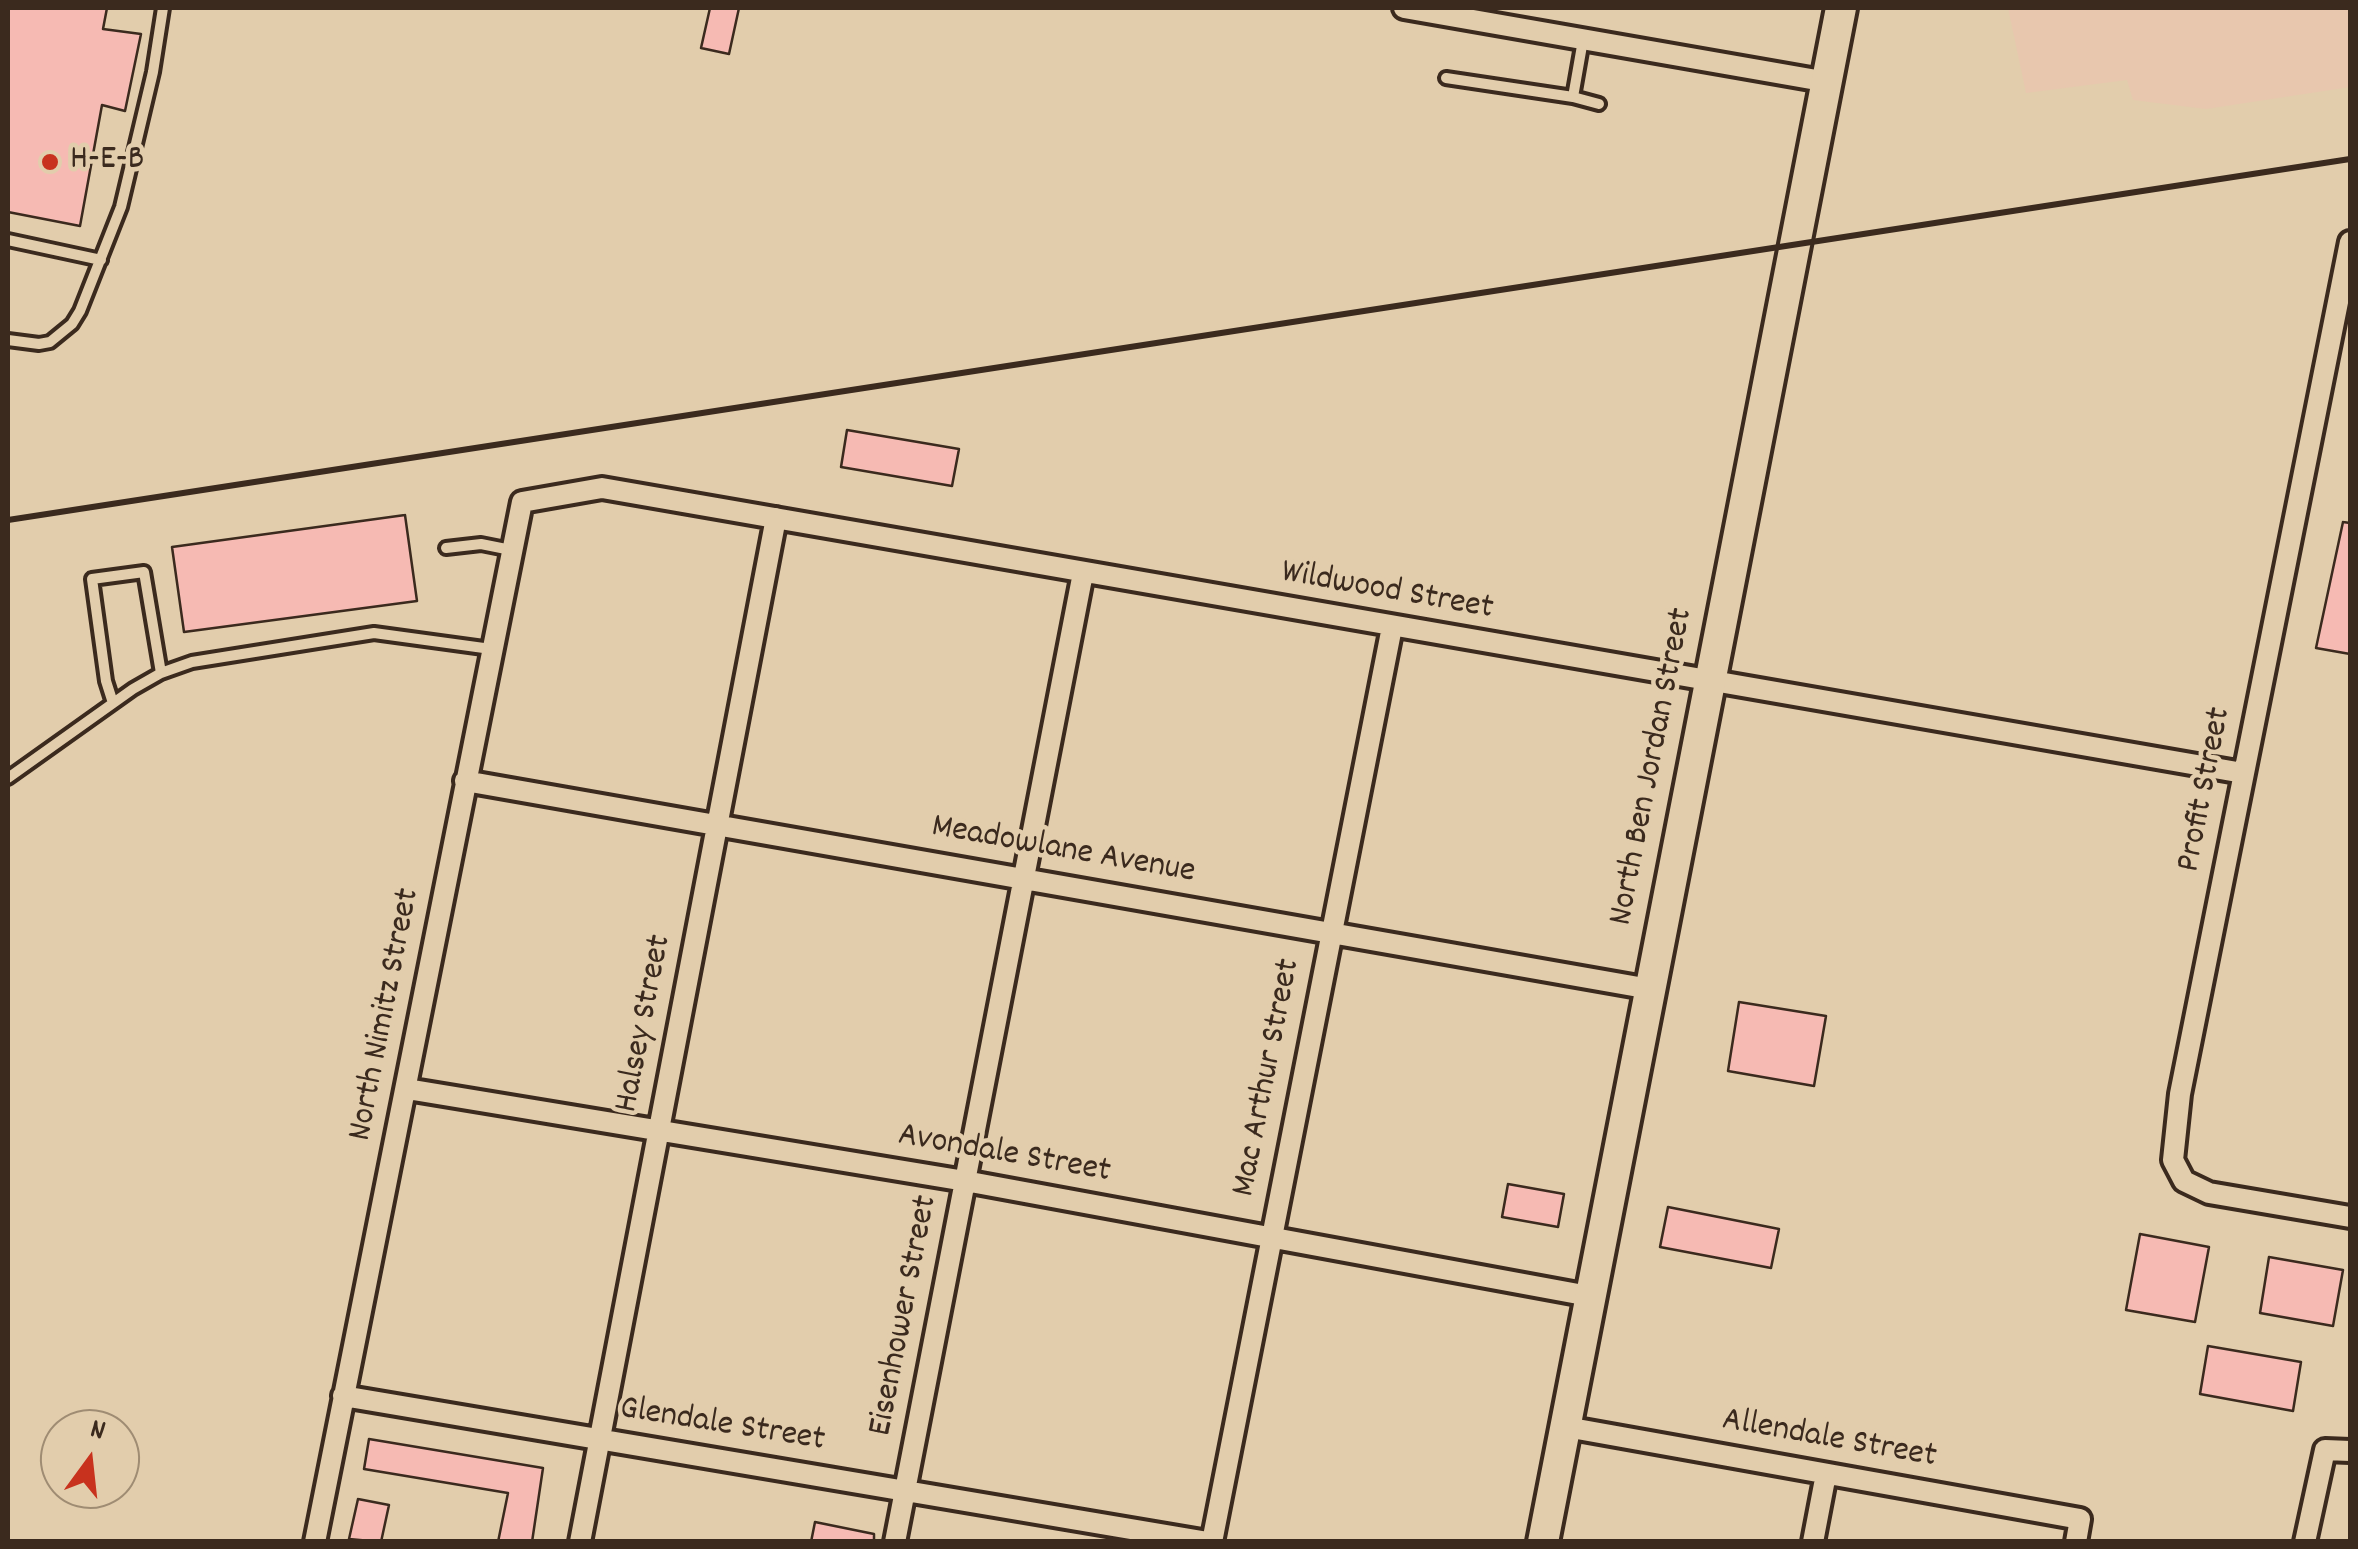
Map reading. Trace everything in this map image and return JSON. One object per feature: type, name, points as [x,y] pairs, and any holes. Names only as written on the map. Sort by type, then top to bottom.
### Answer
[{"type":"street","points":[[1404,8],[1828,82]]},
{"type":"street","name":"North Ben Jordan Street","points":[[1543,1542],[1841,8]]},
{"type":"street","name":"Profit Street","points":[[2350,242],[2180,1094],[2172,1160],[2184,1180],[2209,1193],[2350,1217]]},
{"type":"street","name":"Wildwood Street","points":[[522,502],[602,488],[2243,773]]},
{"type":"street","name":"North Nimitz Street","points":[[315,1542],[522,502]]},
{"type":"street","name":"Halsey Street","points":[[580,1542],[776,518]]},
{"type":"street","name":"Eisenhower Street","points":[[895,1542],[1083,573]]},
{"type":"street","name":"Mac Arthur Street","points":[[1210,1542],[1392,627]]},
{"type":"street","name":"Meadowlane Avenue","points":[[464,781],[1650,989]]},
{"type":"street","name":"Avondale Street","points":[[407,1088],[965,1181],[1589,1296]]},
{"type":"street","name":"Glendale Street","points":[[344,1396],[1210,1542]]},
{"type":"street","name":"Allendale Street","points":[[1566,1427],[2080,1519],[2076,1542]]},
{"type":"street","points":[[2305,1542],[2326,1450],[2350,1452]]},
{"type":"street","points":[[1813,1542],[1826,1474]]},
{"type":"lane","points":[[8,340],[50,342],[72,324],[121,208],[153,72],[163,8]]},
{"type":"lane","points":[[1573,97],[1584,39]]},
{"type":"lane","points":[[1446,78],[1599,104]]},
{"type":"lane","points":[[8,240],[100,260]]},
{"type":"lane","points":[[446,548],[482,544],[512,550]]},
{"type":"lane","points":[[113,703],[106,682],[92,579],[144,572],[161,674]]},
{"type":"lane","points":[[8,778],[113,703],[161,674],[192,662],[374,633],[491,649]]},
{"type":"shaded area","points":[[2008,8],[2350,8],[2350,87],[2206,109],[2133,100],[2127,80],[2026,93]]},
{"type":"building","name":"H-E-B","points":[[8,8],[107,8],[103,29],[141,34],[125,111],[102,105],[80,226],[8,212]]},
{"type":"building","points":[[710,8],[739,8],[729,54],[701,48]]},
{"type":"building","points":[[847,430],[959,449],[952,486],[841,467]]},
{"type":"building","points":[[405,515],[417,601],[184,632],[172,547]]},
{"type":"building","points":[[2343,522],[2350,523],[2350,654],[2316,648]]},
{"type":"building","points":[[1739,1002],[1826,1016],[1814,1086],[1728,1071]]},
{"type":"building","points":[[1508,1184],[1564,1194],[1558,1227],[1502,1217]]},
{"type":"building","points":[[1668,1207],[1779,1229],[1771,1268],[1660,1247]]},
{"type":"building","points":[[2140,1234],[2209,1247],[2195,1322],[2126,1310]]},
{"type":"building","points":[[2269,1257],[2343,1270],[2333,1326],[2260,1313]]},
{"type":"building","points":[[2208,1346],[2301,1362],[2293,1411],[2200,1394]]},
{"type":"building","points":[[369,1439],[543,1468],[532,1542],[498,1542],[508,1493],[364,1469]]},
{"type":"building","points":[[358,1499],[389,1505],[381,1542],[349,1539]]},
{"type":"building","points":[[815,1522],[874,1534],[874,1542],[811,1542]]},
{"type":"railway","points":[[8,520],[2350,159]]},
{"type":"place","name":"H-E-B","points":[[50,162]]}]
